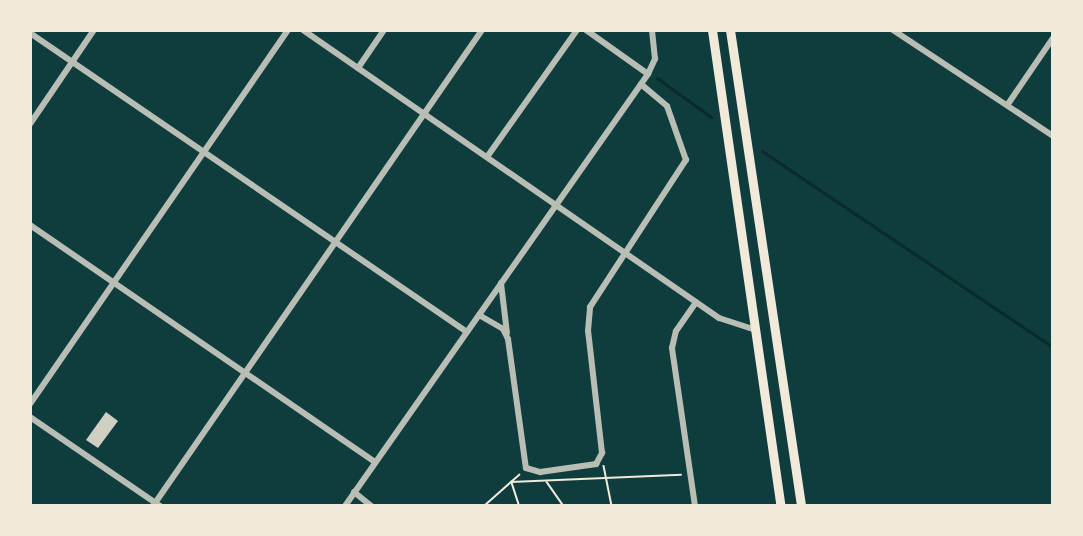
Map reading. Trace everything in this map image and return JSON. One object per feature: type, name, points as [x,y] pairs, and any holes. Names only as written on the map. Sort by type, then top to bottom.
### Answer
[{"type":"highway","points":[[712,30],[781,506]]},
{"type":"highway","points":[[730,30],[801,506]]},
{"type":"street","points":[[30,124],[94,30]]},
{"type":"street","points":[[30,404],[288,30]]},
{"type":"street","points":[[303,30],[719,318],[755,330]]},
{"type":"street","points":[[358,68],[384,30]]},
{"type":"street","points":[[30,417],[156,505],[482,30]]},
{"type":"street","points":[[487,157],[577,30]]},
{"type":"street","points":[[586,30],[648,74]]},
{"type":"street","points":[[345,506],[648,74],[655,59],[652,30]]},
{"type":"street","points":[[893,30],[1008,104],[1053,136]]},
{"type":"street","points":[[30,33],[467,332]]},
{"type":"street","points":[[1008,104],[1053,38]]},
{"type":"street","points":[[501,283],[525,465],[540,472],[590,466],[600,461],[602,453],[588,317],[594,298],[686,160],[667,106],[641,84]]},
{"type":"street","points":[[30,225],[375,462]]},
{"type":"street","points":[[695,506],[672,348],[676,331],[696,302]]},
{"type":"street","points":[[479,315],[503,329],[508,339]]},
{"type":"street","points":[[354,492],[371,506]]},
{"type":"path","points":[[602,453],[612,506]]},
{"type":"path","points":[[484,506],[511,482],[525,465]]},
{"type":"path","points":[[540,472],[564,506]]},
{"type":"path","points":[[511,482],[691,474]]},
{"type":"path","points":[[511,482],[519,506]]},
{"type":"building","points":[[106,412],[118,421],[98,448],[86,440]]},
{"type":"waterway","points":[[657,78],[711,117]]},
{"type":"waterway","points":[[762,151],[1053,347]]}]
